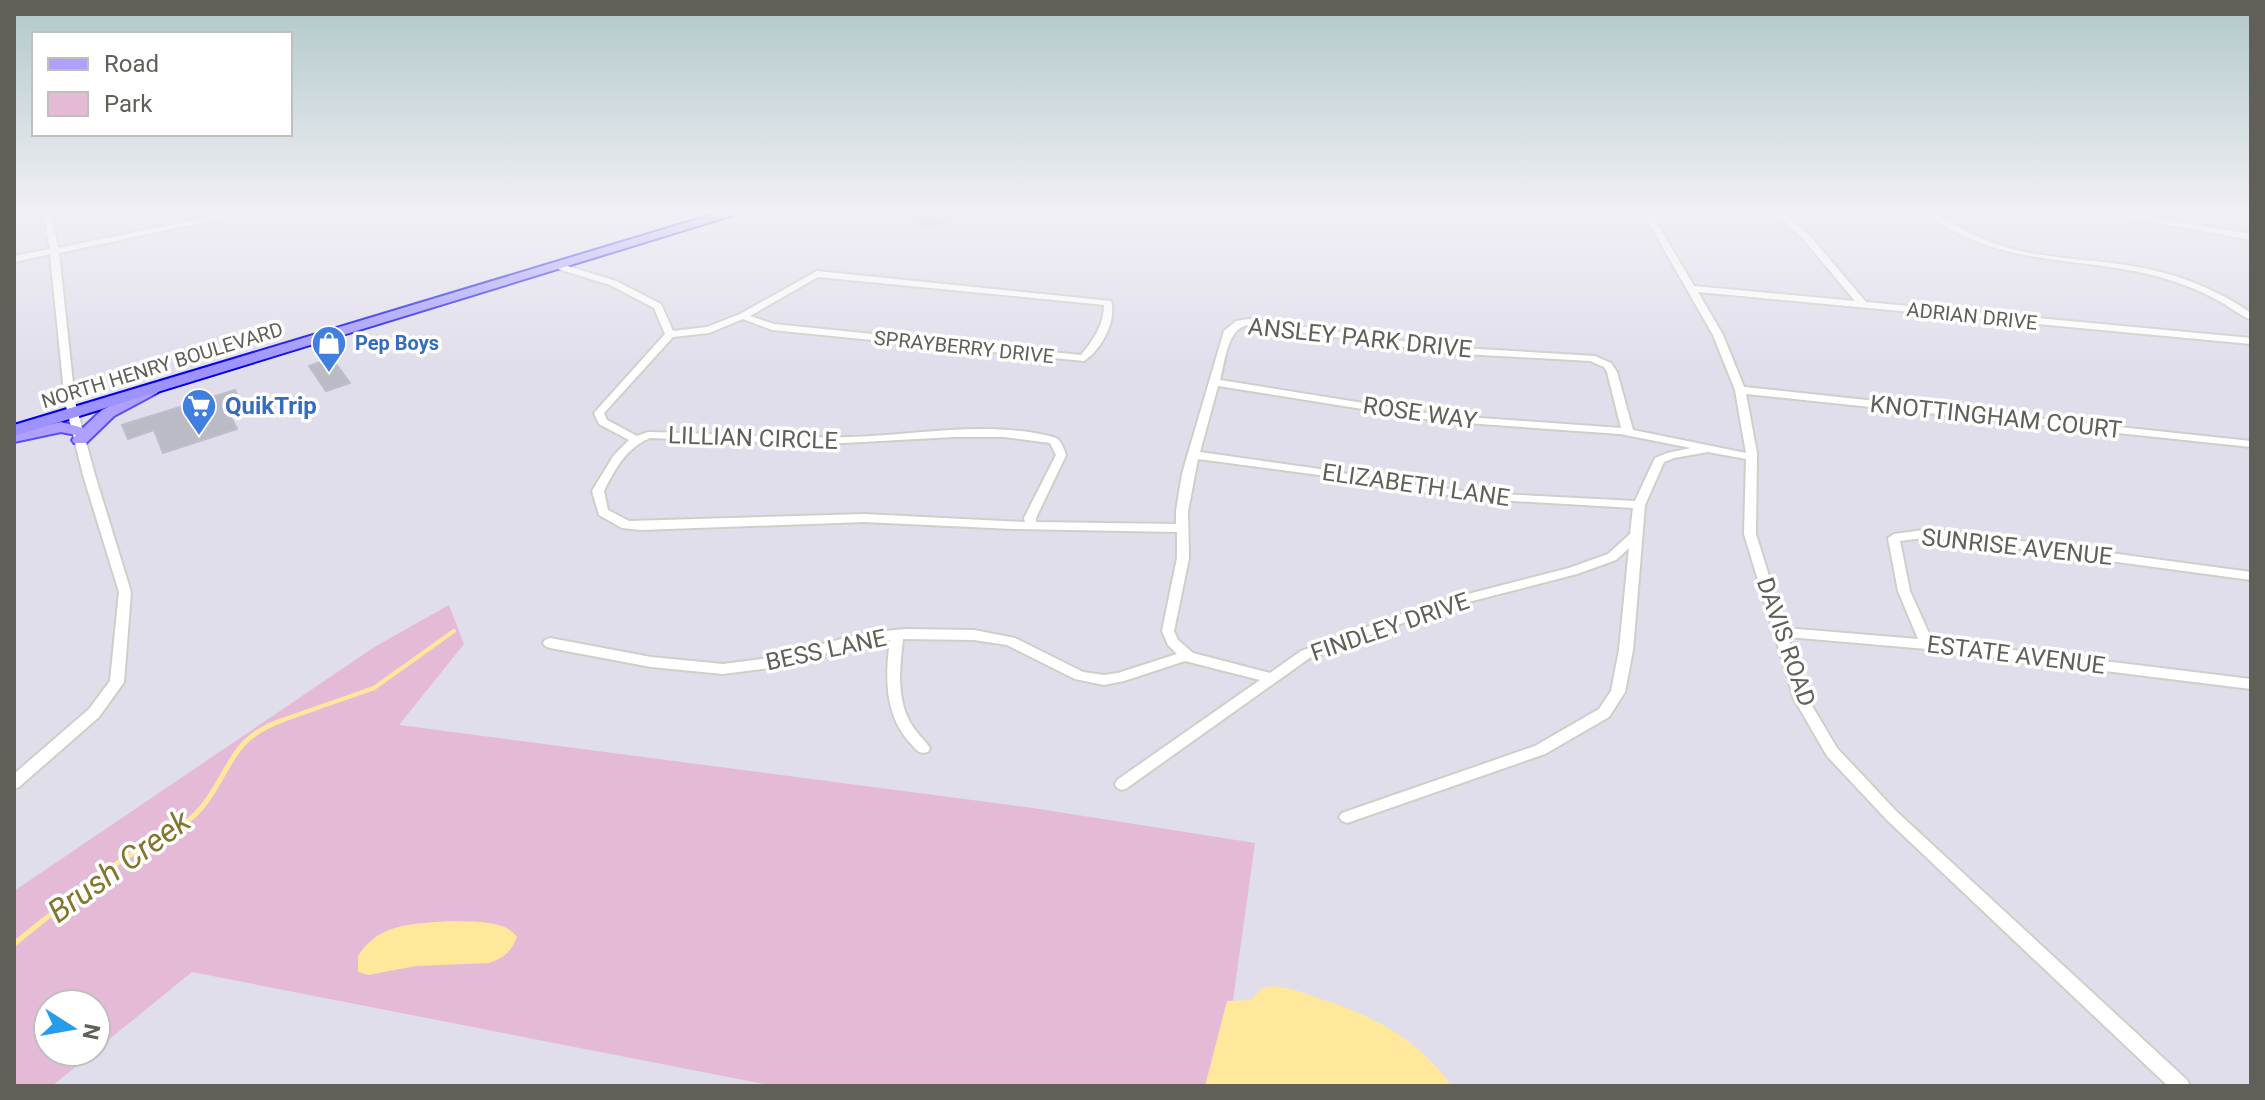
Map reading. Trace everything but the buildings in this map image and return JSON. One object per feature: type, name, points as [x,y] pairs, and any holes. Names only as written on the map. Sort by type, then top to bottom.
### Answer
[{"type":"highway","name":"NORTH HENRY BOULEVARD","points":[[14,434],[72,413],[564,264]]},
{"type":"main road","points":[[14,434],[61,427],[78,435],[108,413],[161,386]]},
{"type":"street","points":[[14,783],[94,713],[117,682],[125,592],[72,413],[56,264]]},
{"type":"street","name":"DAVIS ROAD","points":[[1678,264],[1719,338],[1740,390],[1752,457],[1750,534],[1801,699],[1832,752],[1892,816],[2181,1086]]},
{"type":"street","points":[[1829,264],[1864,306]]},
{"type":"street","points":[[2095,264],[2134,269],[2201,287],[2251,317]]},
{"type":"street","points":[[558,266],[613,283],[658,306],[670,334],[599,413],[603,422],[635,439]]},
{"type":"street","name":"SPRAYBERRY DRIVE","points":[[670,334],[709,330],[743,316],[817,274],[1095,301],[1108,303],[1110,312],[1093,349],[1084,358],[772,327],[743,316]]},
{"type":"street","name":"ADRIAN DRIVE","points":[[1693,289],[2251,341]]},
{"type":"street","name":"ANSLEY PARK DRIVE","points":[[1187,655],[1173,642],[1168,631],[1183,558],[1182,511],[1194,455],[1229,331],[1239,323],[1445,350],[1592,358],[1608,365],[1612,372],[1628,433]]},
{"type":"street","name":"ROSE WAY","points":[[1214,382],[1438,418],[1628,433],[1752,457]]},
{"type":"street","name":"KNOTTINGHAM COURT","points":[[1740,390],[2251,444]]},
{"type":"street","name":"LILLIAN CIRCLE","points":[[1031,525],[1030,518],[1060,460],[1059,446],[1054,440],[980,433],[853,440],[648,435],[635,439],[619,454],[598,491],[603,512],[626,525],[864,518],[1031,525],[1183,528]]},
{"type":"street","points":[[1347,817],[1540,750],[1604,713],[1618,692],[1626,650],[1639,505],[1659,460],[1710,448]]},
{"type":"street","name":"ELIZABETH LANE","points":[[1194,455],[1480,496],[1639,505]]},
{"type":"street","name":"SUNRISE AVENUE","points":[[1927,644],[1904,591],[1894,538],[1931,533],[2251,576]]},
{"type":"street","name":"FINDLEY DRIVE","points":[[1122,784],[1306,654],[1437,606],[1573,571],[1612,557],[1637,535]]},
{"type":"street","name":"ESTATE AVENUE","points":[[1780,632],[1927,644],[2251,684]]},
{"type":"street","points":[[897,635],[890,676],[895,703],[907,730],[923,748]]},
{"type":"street","name":"BESS LANE","points":[[550,643],[651,662],[723,669],[777,662],[859,639],[897,635],[974,635],[1010,641],[1080,676],[1104,680],[1119,678],[1187,655]]},
{"type":"street","points":[[1187,655],[1272,678]]},
{"type":"green space","points":[[449,605],[464,644],[399,725],[1033,808],[1255,843],[1221,1086],[774,1086],[192,972],[112,1037],[112,988],[32,988],[32,1068],[74,1068],[52,1086],[14,1086],[14,891],[376,646]]},
{"type":"shaded area","points":[[450,921],[496,924],[517,937],[506,954],[489,963],[416,966],[368,975],[358,972],[358,956],[376,937],[399,927]]},
{"type":"shaded area","points":[[1274,986],[1308,994],[1381,1024],[1412,1044],[1452,1086],[1205,1086],[1227,1001],[1251,1000],[1262,988]]},
{"type":"waterway","name":"Brush Creek","points":[[277,722],[374,688],[454,631]]},
{"type":"waterway","name":"Brush Creek","points":[[14,944],[116,864],[187,821],[206,802],[244,744],[253,735],[283,720]]},
{"type":"place","name":"Pep Boys","points":[[329,374]]},
{"type":"place","name":"QuikTrip","points":[[199,437]]}]
